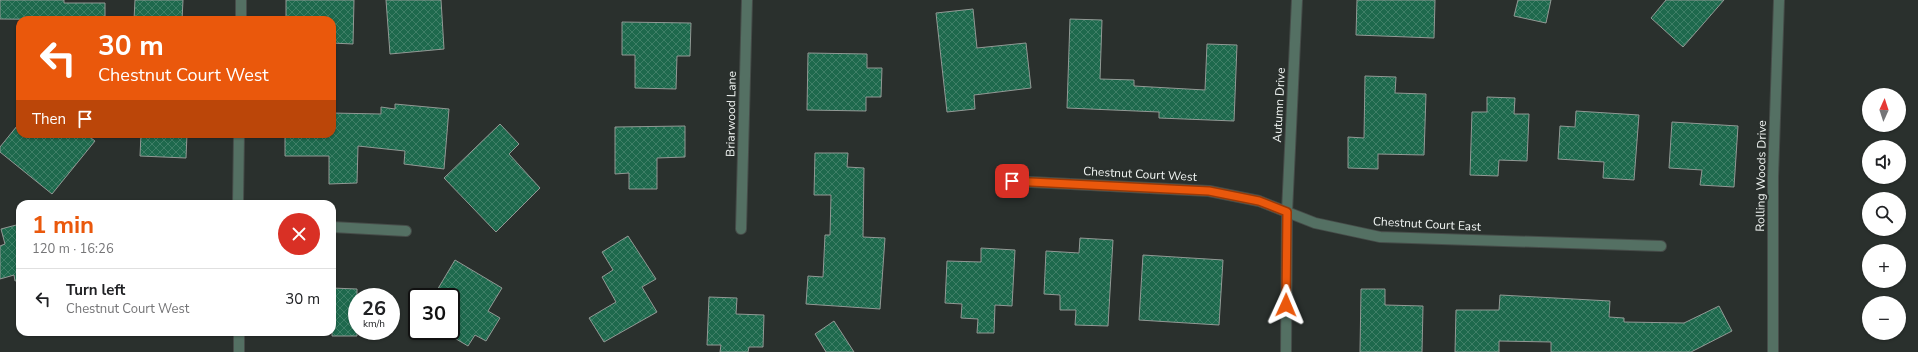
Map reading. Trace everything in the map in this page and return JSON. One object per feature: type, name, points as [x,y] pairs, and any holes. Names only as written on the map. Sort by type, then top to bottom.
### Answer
[{"type":"street","points":[[241,0],[241,16]]},
{"type":"street","name":"Briarwood Lane","points":[[741,229],[747,0]]},
{"type":"street","name":"Autumn Drive","points":[[1287,212],[1296,0]]},
{"type":"street","name":"Rolling Woods Drive","points":[[1773,352],[1773,177],[1779,0]]},
{"type":"street","points":[[238,200],[239,138]]},
{"type":"street","name":"Chestnut Court West","points":[[1012,181],[1209,191],[1259,201],[1287,212]]},
{"type":"street","points":[[1286,352],[1287,212]]},
{"type":"street","name":"Chestnut Court East","points":[[1287,212],[1315,222],[1380,237],[1661,246]]},
{"type":"street","points":[[336,227],[406,231]]},
{"type":"street","points":[[239,336],[239,352]]},
{"type":"building","points":[[0,0],[64,0],[64,3],[105,3],[105,16],[16,16],[16,19],[0,19]]},
{"type":"building","points":[[135,0],[183,0],[182,16],[134,16]]},
{"type":"building","points":[[286,0],[354,0],[353,44],[336,43],[336,16],[286,16]]},
{"type":"building","points":[[386,0],[441,0],[444,49],[390,54]]},
{"type":"building","points":[[1357,0],[1435,0],[1434,38],[1356,35]]},
{"type":"building","points":[[1518,0],[1551,0],[1546,23],[1514,16]]},
{"type":"building","points":[[1666,0],[1724,0],[1683,47],[1651,18]]},
{"type":"building","points":[[973,9],[977,48],[1026,43],[1031,88],[974,95],[975,109],[947,112],[936,13]]},
{"type":"building","points":[[1070,19],[1102,20],[1100,79],[1134,80],[1134,86],[1205,90],[1207,44],[1237,45],[1234,121],[1159,118],[1159,112],[1067,108]]},
{"type":"building","points":[[622,22],[691,23],[690,56],[677,56],[676,89],[635,88],[635,55],[622,55]]},
{"type":"building","points":[[808,53],[867,54],[867,68],[882,68],[881,97],[866,97],[866,111],[807,110]]},
{"type":"building","points":[[1365,76],[1396,77],[1395,93],[1426,94],[1424,155],[1378,154],[1378,169],[1348,168],[1348,137],[1364,138]]},
{"type":"building","points":[[1487,97],[1515,98],[1514,114],[1529,114],[1527,161],[1499,160],[1498,176],[1470,175],[1472,112],[1487,112]]},
{"type":"building","points":[[395,104],[449,109],[444,169],[404,164],[405,151],[358,146],[357,183],[329,184],[329,156],[285,156],[285,138],[336,138],[336,113],[381,114],[381,107],[395,109]]},
{"type":"building","points":[[1576,111],[1639,115],[1634,180],[1603,178],[1604,162],[1558,159],[1560,126],[1575,127]]},
{"type":"building","points":[[1672,122],[1738,126],[1734,187],[1700,185],[1702,170],[1669,168]]},
{"type":"building","points":[[500,124],[519,144],[509,154],[540,188],[496,232],[444,178]]},
{"type":"building","points":[[685,126],[685,157],[657,158],[657,189],[629,189],[629,173],[615,174],[615,127]]},
{"type":"building","points":[[16,127],[16,138],[91,138],[95,141],[52,194],[0,152],[0,147]]},
{"type":"building","points":[[141,138],[187,138],[186,158],[140,156]]},
{"type":"building","points":[[815,153],[848,153],[847,167],[864,168],[863,237],[885,238],[880,309],[806,304],[808,276],[823,277],[825,235],[830,235],[831,195],[814,195]]},
{"type":"building","points":[[16,225],[16,281],[14,275],[0,279],[0,246],[5,244],[1,229]]},
{"type":"building","points":[[628,236],[656,279],[642,287],[657,312],[604,342],[589,318],[616,302],[602,277],[613,270],[602,252]]},
{"type":"building","points":[[1080,238],[1113,240],[1108,326],[1075,325],[1076,310],[1060,310],[1060,295],[1044,294],[1046,251],[1079,253]]},
{"type":"building","points":[[981,248],[1015,250],[1012,306],[995,305],[994,333],[977,333],[978,319],[961,318],[962,304],[945,303],[947,261],[981,262]]},
{"type":"building","points":[[1143,255],[1223,260],[1219,325],[1139,320]]},
{"type":"building","points":[[455,260],[502,288],[488,311],[500,318],[486,341],[475,335],[468,346],[458,340],[460,340],[460,288],[438,288]]},
{"type":"building","points":[[336,288],[348,289],[348,336],[336,336]]},
{"type":"building","points":[[1361,289],[1385,289],[1385,305],[1423,306],[1422,352],[1360,352]]},
{"type":"building","points":[[1500,295],[1610,301],[1609,317],[1624,318],[1624,322],[1684,323],[1719,306],[1732,331],[1691,352],[1551,352],[1551,342],[1499,341],[1499,352],[1455,352],[1456,310],[1499,310]]},
{"type":"building","points":[[709,297],[737,298],[736,314],[764,315],[763,347],[749,347],[748,352],[720,352],[721,345],[707,345]]},
{"type":"building","points":[[834,321],[854,352],[826,352],[815,334]]},
{"type":"route","points":[[1012,181],[1209,191],[1259,201],[1287,212],[1286,305]]}]
